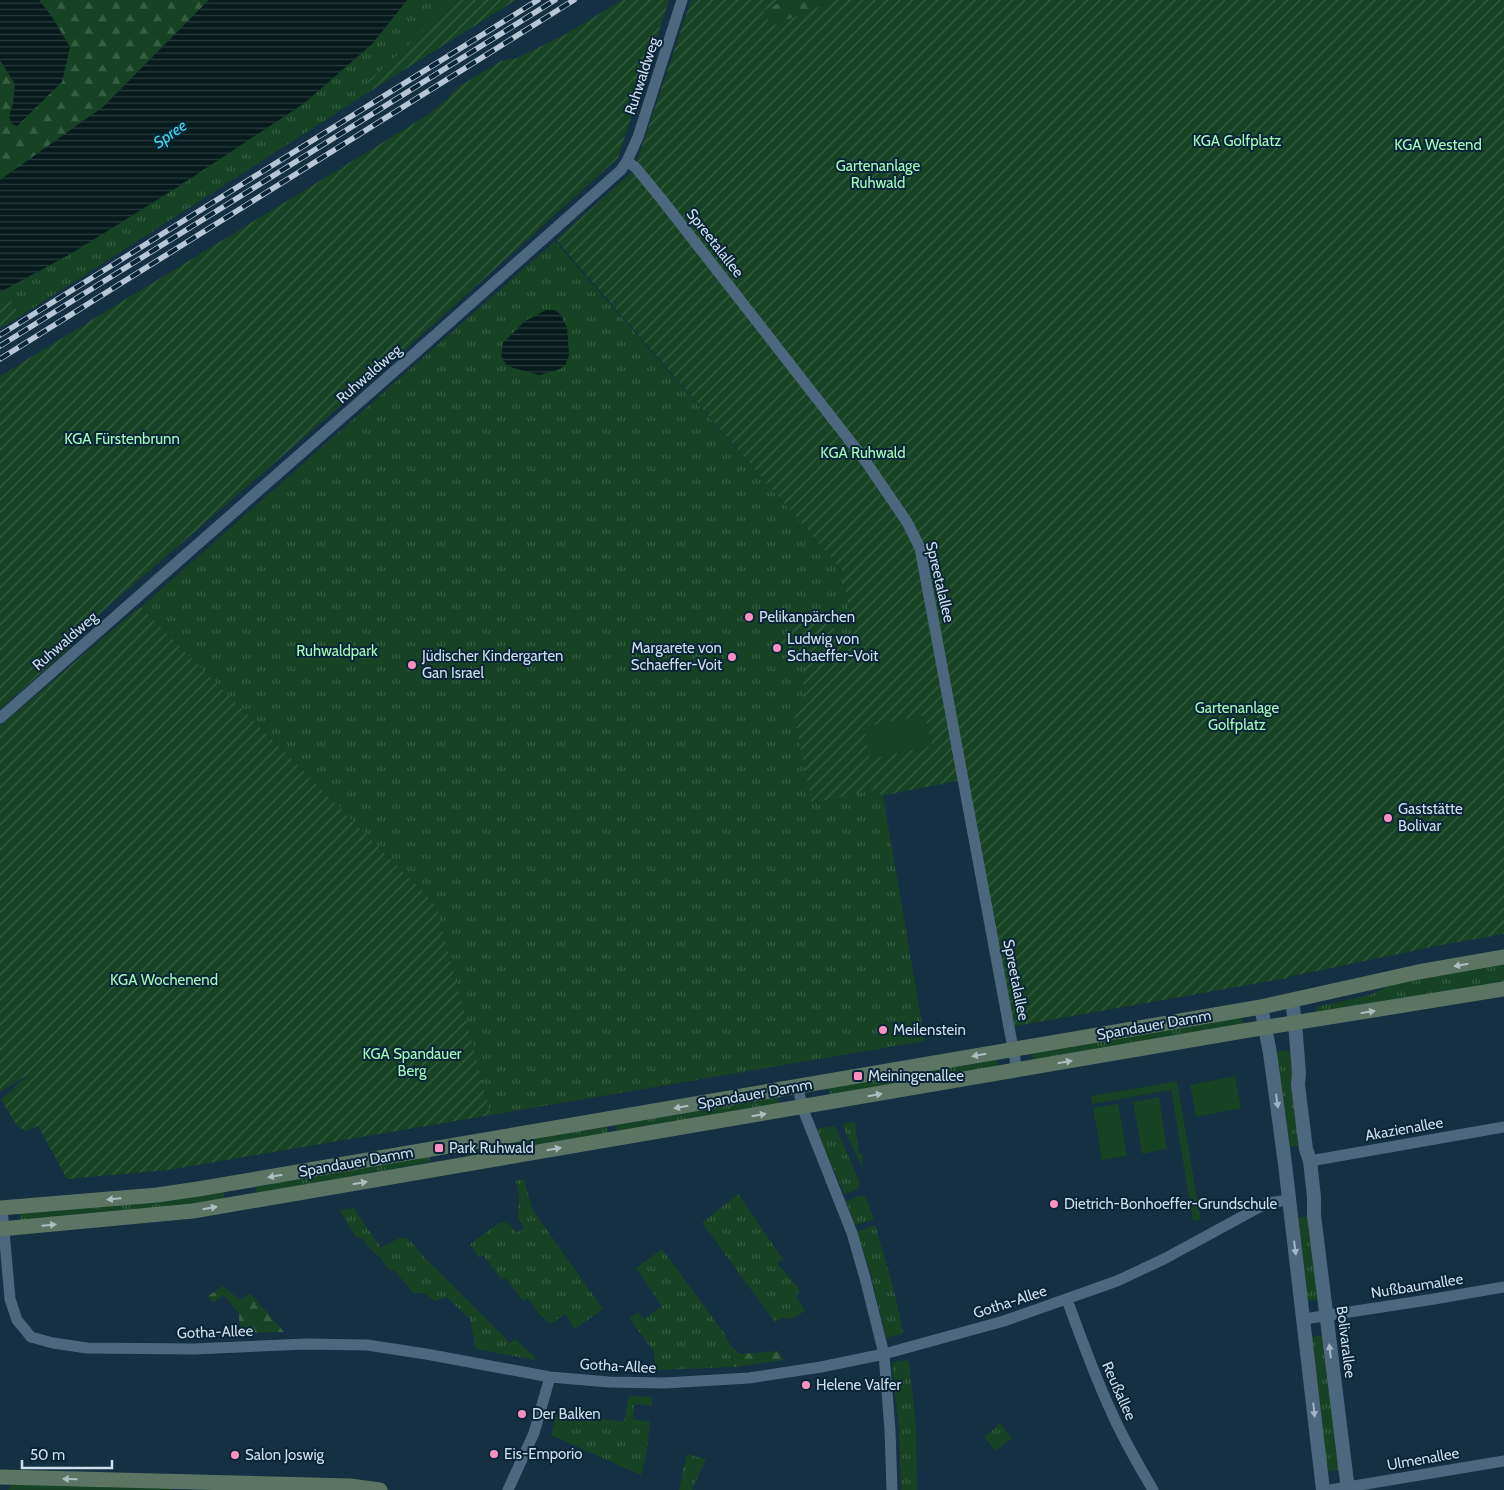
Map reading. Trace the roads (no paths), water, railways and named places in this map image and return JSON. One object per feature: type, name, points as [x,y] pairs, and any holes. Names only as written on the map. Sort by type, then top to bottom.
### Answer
[{"type":"main road","name":"Spandauer Damm","points":[[1,1208],[157,1195],[198,1189],[1261,1007],[1401,976],[1504,957]]},
{"type":"main road","name":"Spandauer Damm","points":[[2,1229],[193,1211],[1504,989]]},
{"type":"main road","points":[[0,1478],[188,1486],[350,1486],[380,1490]]},
{"type":"street","name":"Ruhwaldweg","points":[[0,718],[591,198],[620,170],[627,161],[638,137],[682,0]]},
{"type":"street","name":"Spreetalallee","points":[[627,161],[636,168],[663,201],[864,459],[907,522],[920,548],[1017,1070]]},
{"type":"street","name":"Bolivarallee","points":[[1292,1000],[1299,1074],[1298,1085],[1306,1149],[1310,1160],[1314,1214],[1348,1488]]},
{"type":"street","points":[[1261,1007],[1270,1052],[1285,1164],[1323,1490]]},
{"type":"street","points":[[798,1087],[802,1107],[852,1233],[884,1354],[890,1430],[892,1490]]},
{"type":"street","name":"Akazienallee","points":[[1310,1160],[1504,1127]]},
{"type":"street","points":[[1285,1164],[1310,1160]]},
{"type":"street","points":[[1289,1200],[1314,1197]]},
{"type":"street","name":"Gotha-Allee","points":[[2,1229],[10,1299],[17,1320],[31,1337],[53,1343],[87,1348],[194,1349],[306,1344],[367,1345],[550,1377],[609,1382],[656,1383],[728,1380],[794,1372],[884,1354],[1004,1321],[1067,1300],[1164,1259],[1267,1202],[1289,1200]]},
{"type":"street","name":"Spandauer Damm","points":[[1,1208],[2,1229]]},
{"type":"street","name":"Nußbaumallee","points":[[1304,1319],[1504,1287]]},
{"type":"street","name":"Reußallee","points":[[1067,1300],[1091,1365],[1112,1413],[1129,1449],[1153,1490]]},
{"type":"street","points":[[508,1490],[534,1432],[550,1377]]},
{"type":"street","name":"Ulmenallee","points":[[1330,1490],[1504,1460]]},
{"type":"water","points":[[0,0],[39,0],[70,47],[62,82],[17,126],[12,124],[9,116],[13,104],[15,84],[0,60]]},
{"type":"water","name":"Spree","points":[[209,0],[407,0],[372,44],[303,104],[176,188],[72,253],[0,292],[0,180],[103,107]]},
{"type":"water","points":[[546,310],[555,310],[561,315],[567,328],[569,354],[566,364],[560,369],[539,375],[507,366],[501,356],[503,343],[525,321]]},
{"type":"railway","points":[[0,335],[538,0]]},
{"type":"railway","points":[[0,346],[555,0]]},
{"type":"railway","points":[[0,359],[574,0]]},
{"type":"place","name":"Pelikanpärchen","points":[[749,617]]},
{"type":"place","name":"Ludwig von Schaeffer-Voit","points":[[777,648]]},
{"type":"place","name":"Margarete von Schaeffer-Voit","points":[[732,657]]},
{"type":"place","name":"Jüdischer Kindergarten Gan Israel","points":[[412,665]]},
{"type":"place","name":"Gaststätte Bolivar","points":[[1388,818]]},
{"type":"place","name":"Meilenstein","points":[[883,1030]]},
{"type":"place","name":"Meiningenallee","points":[[858,1076]]},
{"type":"place","name":"Park Ruhwald","points":[[439,1148]]},
{"type":"place","name":"Dietrich-Bonhoeffer-Grundschule","points":[[1054,1204]]},
{"type":"place","name":"Helene Valfer","points":[[806,1385]]},
{"type":"place","name":"Der Balken","points":[[522,1414]]},
{"type":"place","name":"Eis-Emporio","points":[[494,1454]]},
{"type":"place","name":"Salon Joswig","points":[[235,1455]]},
{"type":"park label","name":"KGA Golfplatz","points":[[1237,141]]},
{"type":"park label","name":"KGA Westend","points":[[1438,145]]},
{"type":"park label","name":"Gartenanlage Ruhwald","points":[[878,174]]},
{"type":"park label","name":"KGA Fürstenbrunn","points":[[122,439]]},
{"type":"park label","name":"KGA Ruhwald","points":[[863,453]]},
{"type":"park label","name":"Ruhwaldpark","points":[[337,651]]},
{"type":"park label","name":"Gartenanlage Golfplatz","points":[[1237,716]]},
{"type":"park label","name":"KGA Wochenend","points":[[164,980]]},
{"type":"park label","name":"KGA Spandauer Berg","points":[[412,1062]]}]
